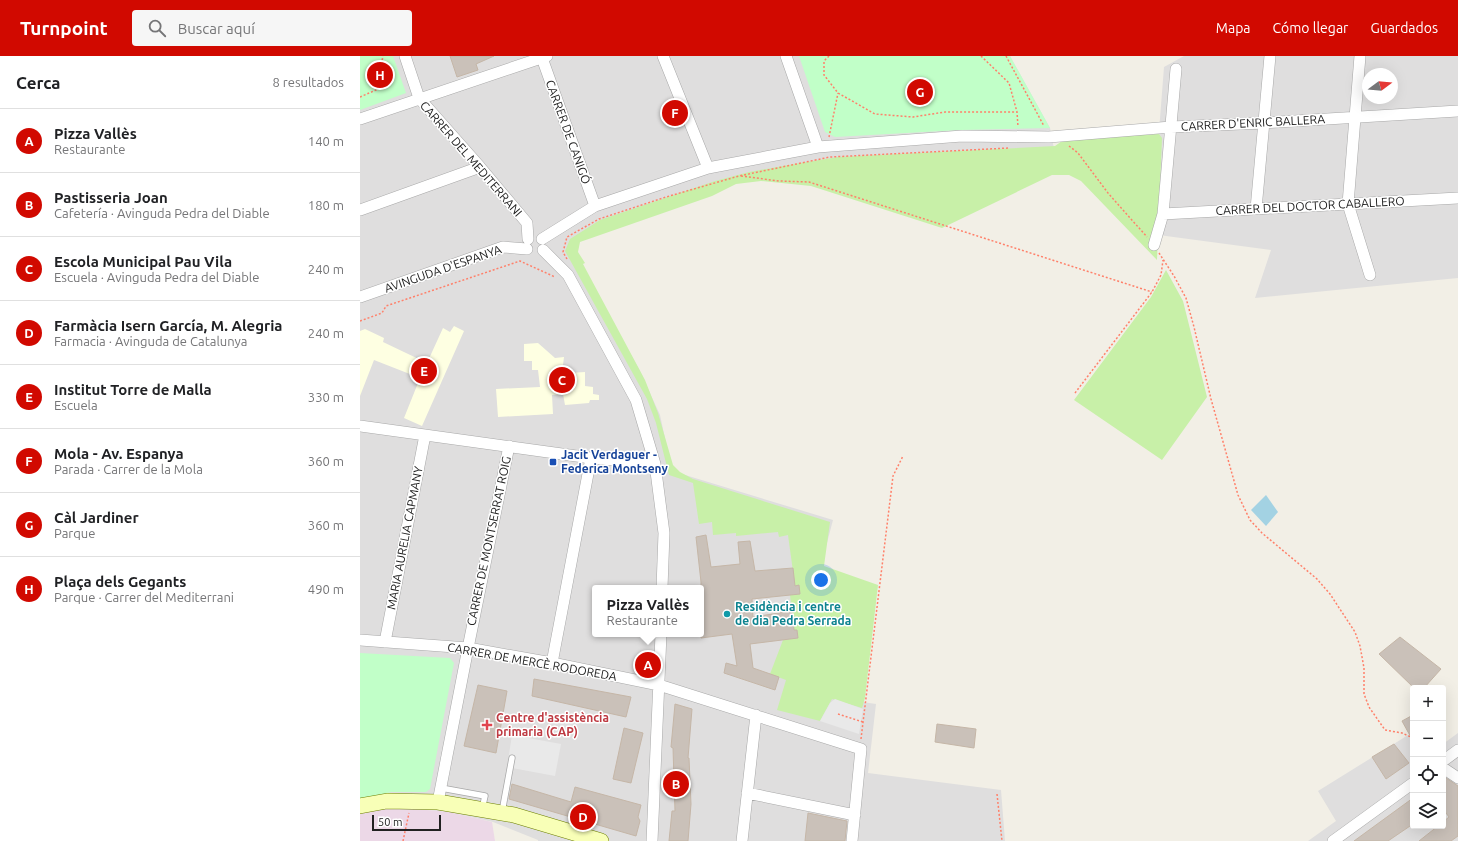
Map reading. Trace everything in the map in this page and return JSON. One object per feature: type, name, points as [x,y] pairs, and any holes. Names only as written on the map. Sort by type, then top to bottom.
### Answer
[{"type":"street","name":"CARRER DEL MEDITERRANI","points":[[405,56],[419,98],[480,167],[526,223],[527,244]]},
{"type":"street","points":[[663,56],[708,168]]},
{"type":"street","points":[[786,56],[823,147]]},
{"type":"street","points":[[1256,209],[1270,56]]},
{"type":"street","points":[[1360,56],[1348,204],[1370,275]]},
{"type":"street","points":[[360,119],[545,57]]},
{"type":"street","name":"CARRER DE CANIGÓ","points":[[545,57],[595,206]]},
{"type":"street","points":[[1154,245],[1163,214],[1176,69]]},
{"type":"street","name":"CARRER D'ENRIC BALLERA","points":[[543,244],[595,206],[708,168],[823,147],[962,136],[1049,137],[1171,126],[1263,123],[1458,111]]},
{"type":"street","points":[[360,210],[480,167]]},
{"type":"street","name":"CARRER DEL DOCTOR CABALLERO","points":[[1163,214],[1458,198]]},
{"type":"street","points":[[543,244],[538,254],[535,255],[532,254],[527,244],[534,236],[537,236],[568,275],[636,400],[655,464],[664,533],[662,585]]},
{"type":"street","name":"AVINGUDA D'ESPANYA","points":[[360,297],[503,246],[527,244]]},
{"type":"street","points":[[360,426],[591,458],[655,464]]},
{"type":"street","name":"MARIA AURELIA CAPMANY","points":[[385,642],[425,435]]},
{"type":"street","name":"CARRER DE MONTSERRAT ROIG","points":[[439,795],[509,446]]},
{"type":"street","points":[[552,663],[591,458]]},
{"type":"street","points":[[652,841],[661,637]]},
{"type":"street","name":"CARRER DE MERCÈ RODOREDA","points":[[360,640],[468,648],[552,663],[659,685],[861,749]]},
{"type":"street","points":[[742,841],[756,715]]},
{"type":"street","points":[[852,841],[861,749]]},
{"type":"street","points":[[1446,759],[1458,750]]},
{"type":"street","points":[[1446,770],[1458,778]]},
{"type":"street","points":[[1333,841],[1410,785]]},
{"type":"street","points":[[747,793],[855,815]]},
{"type":"street","points":[[360,806],[387,801],[411,802],[439,795],[482,809],[514,814],[601,841]]},
{"type":"lane","points":[[502,812],[512,758]]},
{"type":"path","points":[[360,97],[376,90],[383,56]]},
{"type":"path","points":[[829,56],[824,61],[824,75],[838,94],[875,114],[914,117],[945,112],[1017,112]]},
{"type":"path","points":[[981,56],[1009,83],[1017,112],[1019,137]]},
{"type":"path","points":[[1006,56],[1037,111],[1049,137],[1065,143],[1078,153],[1108,193],[1154,245],[1174,276],[1186,298],[1213,407],[1238,495],[1243,507],[1250,520],[1262,533],[1306,568],[1317,578],[1330,594],[1355,632],[1364,668],[1364,694],[1369,708],[1385,730],[1402,733],[1410,737]]},
{"type":"path","points":[[823,147],[838,94]]},
{"type":"path","points":[[567,259],[563,252],[567,238],[599,219],[666,196],[739,176],[830,157],[1010,148]]},
{"type":"path","points":[[731,174],[779,181],[809,182],[1152,292]]},
{"type":"path","points":[[1075,394],[1152,292],[1161,275],[1163,260]]},
{"type":"path","points":[[360,321],[382,313],[386,306],[520,261],[559,279],[568,275]]},
{"type":"path","points":[[861,749],[893,476],[903,456]]},
{"type":"path","points":[[838,714],[863,722]]},
{"type":"path","points":[[997,794],[1002,841]]},
{"type":"path","points":[[403,841],[411,802]]},
{"type":"shaded area","points":[[360,56],[1010,56],[1050,128],[1054,149],[726,184],[599,226],[569,248],[639,369],[660,415],[672,471],[833,520],[788,691],[876,704],[868,773],[1001,790],[1005,841],[538,841],[493,822],[449,812],[384,808],[360,814]]},
{"type":"shaded area","points":[[1184,56],[1458,56],[1458,278],[1255,298],[1271,250],[1151,234],[1164,67]]},
{"type":"shaded area","points":[[454,326],[464,331],[422,426],[404,418],[420,378],[374,360],[360,396],[360,331],[365,329],[384,338],[383,342],[427,363],[443,328],[450,332]]},
{"type":"shaded area","points":[[538,343],[555,358],[564,357],[563,365],[569,373],[585,372],[585,386],[593,387],[593,394],[599,395],[599,400],[590,400],[589,403],[565,405],[563,394],[552,395],[553,414],[498,417],[496,389],[540,387],[538,370],[532,370],[532,361],[524,361],[524,344]]},
{"type":"shaded area","points":[[835,699],[863,709],[859,734],[820,721],[830,703]]},
{"type":"shaded area","points":[[1458,733],[1458,841],[1308,841],[1336,821],[1318,791],[1410,734],[1410,829],[1446,829],[1446,742]]},
{"type":"shaded area","points":[[512,735],[561,744],[555,776],[507,767]]},
{"type":"shaded area","points":[[384,808],[449,812],[492,822],[495,841],[360,841],[360,814]]},
{"type":"green space","points":[[360,56],[393,56],[406,93],[360,110]]},
{"type":"green space","points":[[799,56],[1010,56],[1050,128],[960,130],[835,137],[825,132]]},
{"type":"green space","points":[[1159,134],[1162,138],[1157,260],[1081,181],[1069,175],[1052,175],[942,228],[811,186],[761,181],[736,184],[712,196],[580,242],[578,252],[585,263],[583,264],[645,380],[658,413],[673,465],[680,472],[693,479],[830,522],[824,566],[878,585],[865,698],[862,708],[832,699],[820,721],[777,710],[786,680],[770,674],[783,640],[798,638],[797,630],[794,630],[790,595],[799,585],[795,586],[788,535],[779,537],[778,532],[736,536],[736,533],[713,535],[712,522],[699,524],[693,483],[669,475],[656,423],[647,399],[565,251],[570,239],[600,220],[715,181],[749,172],[838,157],[1055,146],[1065,139]]},
{"type":"green space","points":[[1166,270],[1183,301],[1207,397],[1162,460],[1074,400],[1151,297]]},
{"type":"green space","points":[[360,653],[450,658],[454,663],[430,789],[426,792],[391,792],[360,801]]},
{"type":"water","points":[[1266,495],[1278,512],[1266,526],[1251,510]]},
{"type":"building","points":[[450,56],[494,56],[476,64],[478,70],[457,77]]},
{"type":"building","name":"Residència i centre de dia Pedra Serrada","points":[[706,535],[711,567],[740,564],[738,542],[750,541],[755,571],[793,568],[795,586],[799,585],[800,594],[752,599],[753,617],[792,611],[794,630],[797,630],[798,638],[750,644],[753,668],[779,677],[775,690],[724,673],[726,663],[737,666],[732,634],[701,638],[704,637],[704,585],[701,585],[696,537]]},
{"type":"building","points":[[1400,637],[1441,669],[1427,685],[1411,685],[1379,654]]},
{"type":"building","points":[[534,679],[631,697],[626,717],[532,696]]},
{"type":"building","points":[[478,685],[507,691],[496,753],[464,746]]},
{"type":"building","points":[[675,704],[692,709],[688,758],[691,804],[688,841],[669,841],[672,811],[675,811],[673,748],[671,747]]},
{"type":"building","points":[[1410,717],[1410,736],[1402,721]]},
{"type":"building","points":[[937,724],[976,729],[974,748],[935,742]]},
{"type":"building","points":[[624,728],[643,733],[631,783],[613,779]]},
{"type":"building","points":[[1394,744],[1409,763],[1386,779],[1372,757]]},
{"type":"building","points":[[1446,778],[1458,786],[1458,836],[1451,841],[1419,841],[1434,829],[1446,829],[1446,820],[1449,817],[1446,813]]},
{"type":"building","points":[[512,784],[571,802],[575,787],[641,805],[638,817],[640,821],[636,836],[509,799]]},
{"type":"building","points":[[1410,800],[1410,826],[1388,841],[1354,841]]},
{"type":"building","points":[[808,813],[847,821],[845,841],[805,841]]},
{"type":"place","name":"Plaça dels Gegants","points":[[380,75]]},
{"type":"place","name":"Càl Jardiner","points":[[920,92]]},
{"type":"place","name":"Mola - Av. Espanya","points":[[675,113]]},
{"type":"place","name":"Institut Torre de Malla","points":[[424,371]]},
{"type":"place","name":"Escola Municipal Pau Vila","points":[[562,380]]},
{"type":"place","name":"Jacit Verdaguer - Federica Montseny","points":[[553,462]]},
{"type":"place","name":"Residència i centre de dia Pedra Serrada","points":[[727,614]]},
{"type":"place","name":"Pizza Vallès","points":[[648,665]]},
{"type":"place","name":"Centre d'assistència primaria (CAP)","points":[[487,725]]},
{"type":"place","name":"Pastisseria Joan","points":[[676,784]]},
{"type":"place","name":"Farmàcia Isern García, M. Alegria","points":[[583,817]]}]
